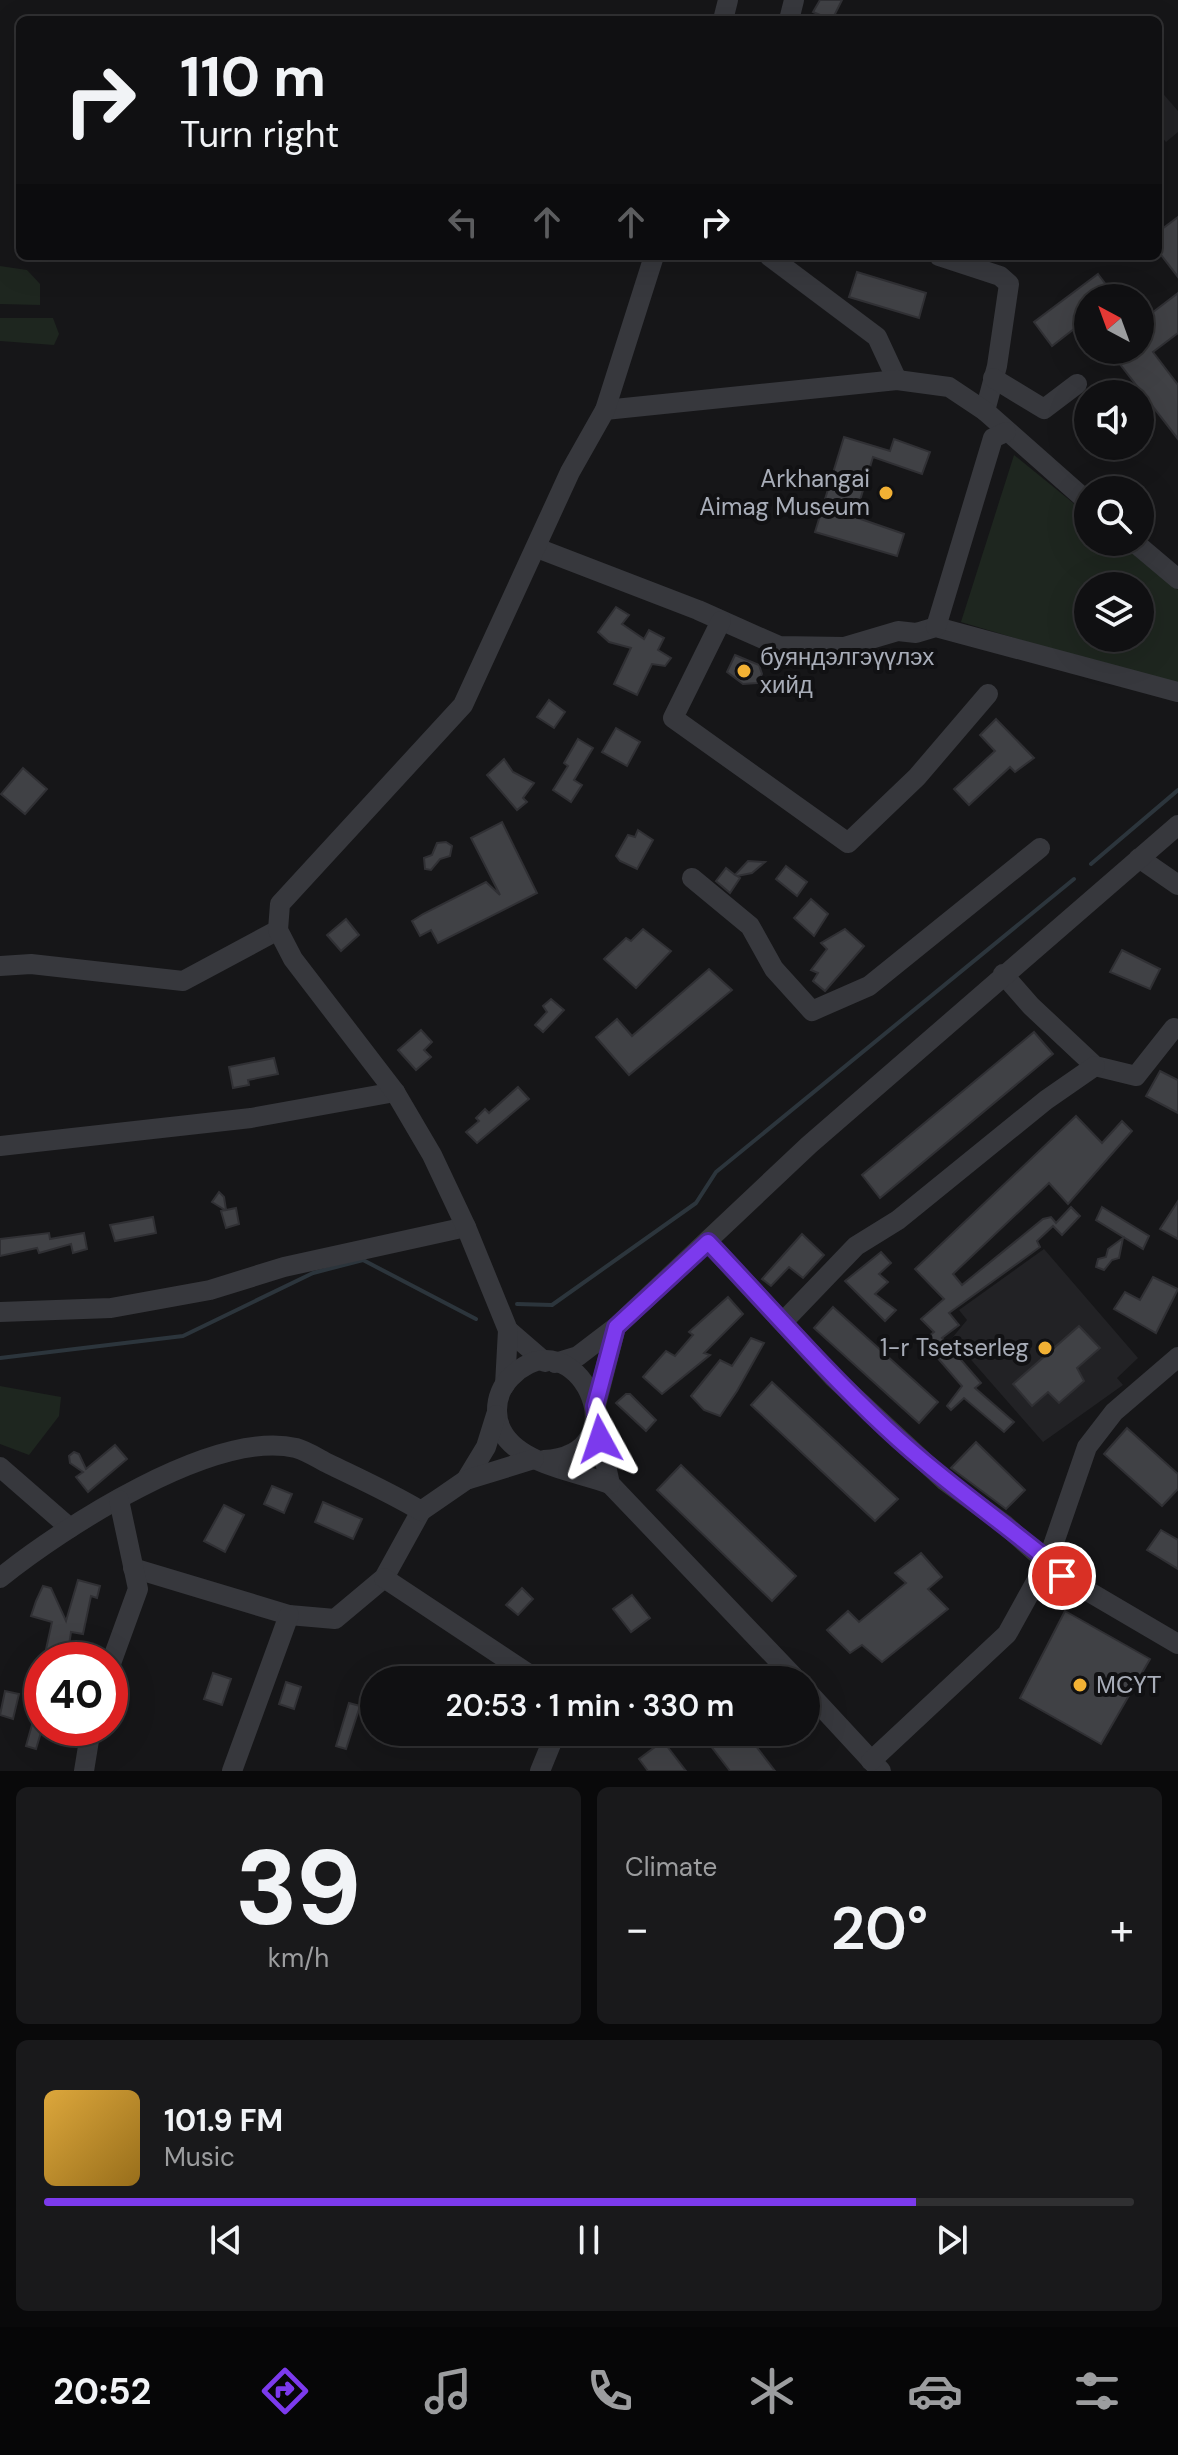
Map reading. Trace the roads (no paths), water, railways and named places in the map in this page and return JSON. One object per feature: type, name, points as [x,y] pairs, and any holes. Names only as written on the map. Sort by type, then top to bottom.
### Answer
[{"type":"street","points":[[466,1480],[486,1447],[505,1385],[508,1330],[466,1227],[432,1155],[395,1092],[293,959],[278,930],[280,904],[463,705],[570,472],[605,410],[653,260]]},
{"type":"street","points":[[774,260],[877,337],[897,380]]},
{"type":"street","points":[[951,260],[1000,276],[1009,284],[985,411]]},
{"type":"street","points":[[993,378],[1044,409],[1074,386]]},
{"type":"street","points":[[605,410],[897,380],[949,387],[985,411],[1074,490]]},
{"type":"street","points":[[936,627],[993,438],[1006,432]]},
{"type":"street","points":[[537,548],[779,646],[844,647],[898,631],[916,633],[936,627],[1178,692]]},
{"type":"street","points":[[1151,556],[1178,579]]},
{"type":"street","points":[[721,621],[673,718],[848,843],[917,777],[988,694]]},
{"type":"street","points":[[505,1385],[527,1366],[578,1356],[616,1327],[809,1145],[1178,825]]},
{"type":"street","points":[[692,878],[750,926],[774,969],[812,1011],[869,986],[1040,848]]},
{"type":"street","points":[[1139,858],[1178,885]]},
{"type":"street","points":[[0,966],[31,964],[183,981],[278,930]]},
{"type":"street","points":[[1003,974],[1031,1006],[1095,1066],[1136,1076],[1177,1026]]},
{"type":"street","points":[[783,1322],[856,1246],[898,1220],[1046,1100],[1095,1066]]},
{"type":"street","points":[[0,1146],[251,1118],[395,1092]]},
{"type":"street","points":[[0,1312],[111,1308],[210,1290],[284,1267],[466,1227]]},
{"type":"street","points":[[708,1242],[888,1430],[945,1481],[1048,1560],[1062,1576],[1178,1644]]},
{"type":"street","points":[[133,1568],[289,1615],[335,1619],[384,1578],[421,1511],[466,1480],[539,1460],[565,1457],[582,1445],[595,1411],[616,1327]]},
{"type":"street","points":[[508,1330],[550,1362],[582,1378],[595,1411],[610,1484]]},
{"type":"street","points":[[820,1705],[876,1766],[1007,1634],[1048,1560],[1087,1447],[1114,1412],[1178,1357]]},
{"type":"street","points":[[497,1413],[508,1442],[539,1460],[610,1484],[784,1666]]},
{"type":"street","points":[[0,1578],[70,1528],[119,1500],[194,1462],[258,1447],[296,1448],[421,1511]]},
{"type":"street","points":[[0,1467],[70,1528]]},
{"type":"street","points":[[119,1500],[138,1589],[119,1642]]},
{"type":"street","points":[[384,1578],[517,1666]]},
{"type":"street","points":[[232,1771],[289,1615]]},
{"type":"street","points":[[84,1771],[88,1746]]},
{"type":"street","points":[[540,1771],[550,1746]]},
{"type":"waterway","points":[[1091,864],[1178,790]]},
{"type":"waterway","points":[[517,1304],[552,1305],[696,1203],[716,1172],[1074,879]]},
{"type":"waterway","points":[[0,1358],[183,1336],[313,1273],[363,1260],[476,1319]]},
{"type":"place","name":"Arkhangai Aimag Museum","points":[[886,493]]},
{"type":"place","name":"буяндэлгэүүлэх хийд","points":[[744,671]]},
{"type":"place","name":"1-r Tsetserleg","points":[[1045,1348]]},
{"type":"place","name":"МСҮТ","points":[[1080,1685]]}]
